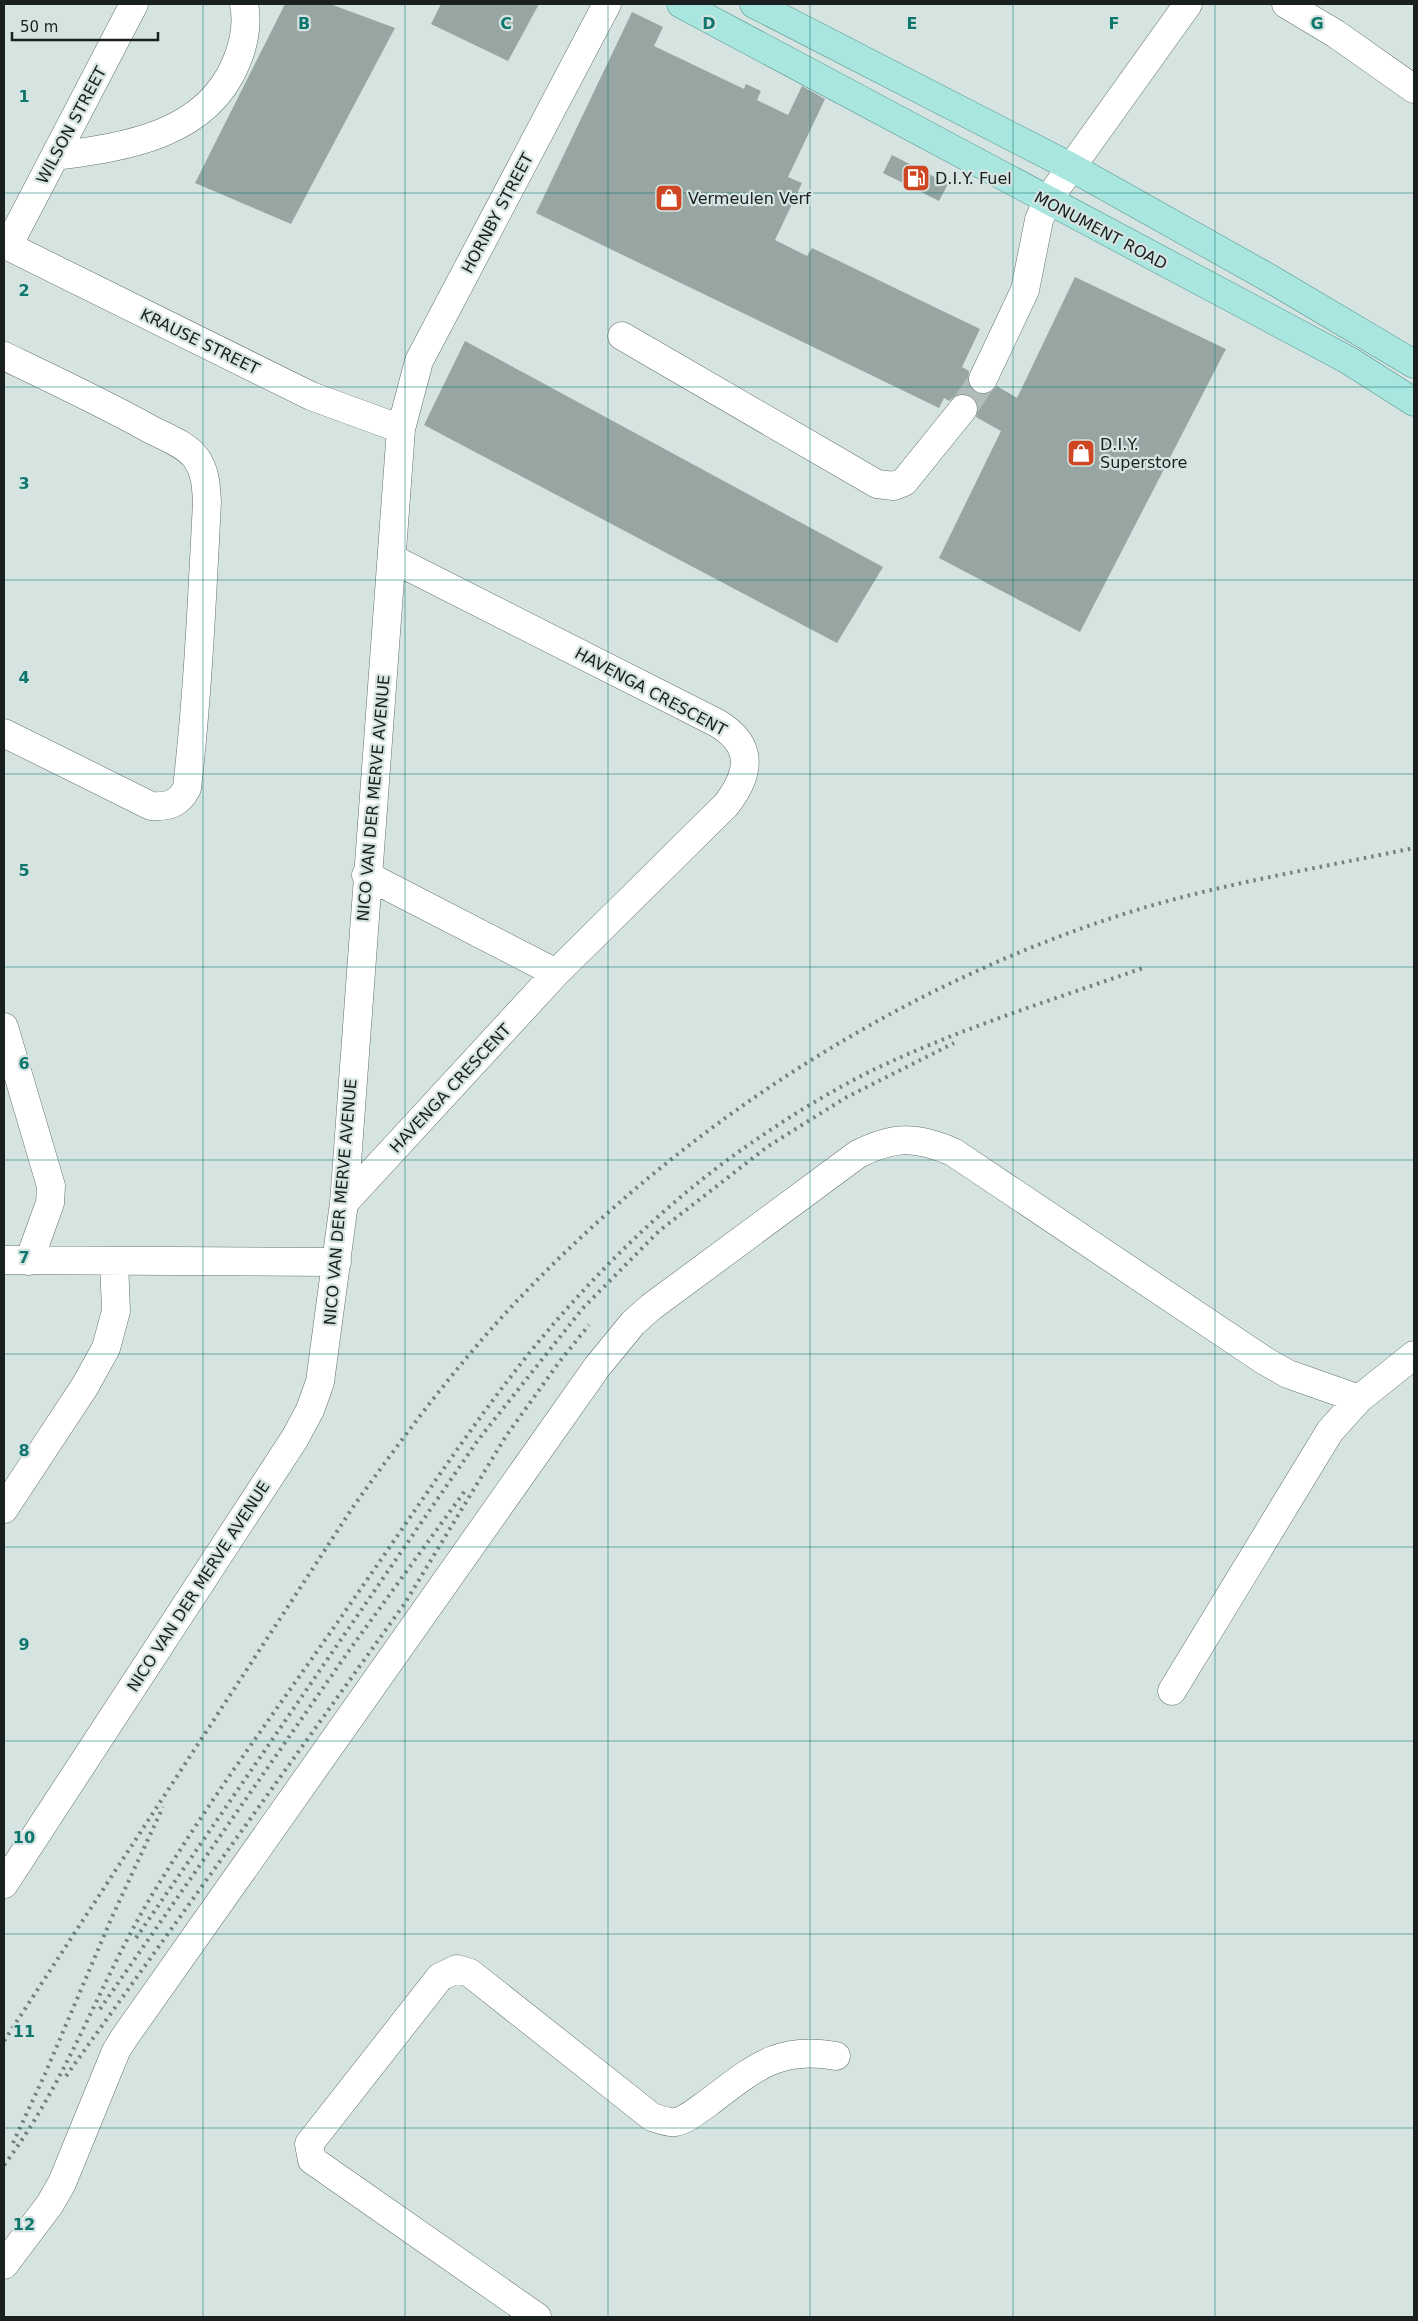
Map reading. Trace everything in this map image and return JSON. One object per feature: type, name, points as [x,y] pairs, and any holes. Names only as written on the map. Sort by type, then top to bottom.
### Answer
[{"type":"main road","name":"MONUMENT ROAD","points":[[681,4],[1348,360],[1414,402]]},
{"type":"main road","points":[[754,4],[1071,167],[1269,278],[1414,364]]},
{"type":"street","name":"WILSON STREET","points":[[6,245],[55,156],[134,4]]},
{"type":"street","points":[[55,156],[128,144],[169,130],[199,113],[217,97],[234,68],[243,47],[246,16],[244,4]]},
{"type":"street","name":"HORNBY STREET","points":[[401,429],[419,361],[607,4]]},
{"type":"street","points":[[983,379],[1025,290],[1039,220],[1047,201],[1188,4]]},
{"type":"street","points":[[1286,4],[1336,34],[1414,89]]},
{"type":"street","name":"KRAUSE STREET","points":[[6,245],[310,396],[401,429]]},
{"type":"street","points":[[1348,360],[1365,335]]},
{"type":"street","points":[[622,336],[877,484],[894,486],[904,482],[963,409]]},
{"type":"street","points":[[4,356],[103,403],[184,448],[196,457],[201,467],[206,481],[207,502],[199,668],[193,740],[187,788],[184,795],[173,804],[151,806],[4,733]]},
{"type":"street","name":"NICO VAN DER MERVE AVENUE","points":[[4,1884],[295,1438],[310,1410],[320,1382],[344,1203],[366,875],[393,559],[401,429]]},
{"type":"street","name":"HAVENGA CRESCENT","points":[[344,1203],[556,973],[726,804],[738,788],[746,760],[742,747],[727,729],[393,559]]},
{"type":"street","points":[[366,875],[556,973]]},
{"type":"street","points":[[4,1027],[51,1186],[50,1203],[17,1261],[337,1262]]},
{"type":"street","points":[[4,2266],[50,2204],[62,2183],[120,2045],[597,1367],[633,1323],[652,1307],[858,1154],[877,1145],[904,1140],[926,1142],[953,1152],[1265,1361],[1288,1374],[1359,1399]]},
{"type":"street","points":[[4,1509],[85,1386],[106,1348],[116,1311],[114,1261]]},
{"type":"street","points":[[1172,1691],[1330,1431],[1359,1399],[1414,1355]]},
{"type":"street","points":[[537,2317],[312,2160],[309,2153],[309,2144],[440,1977],[457,1969],[470,1973],[652,2117],[675,2122],[696,2111],[766,2063],[787,2054],[814,2052],[836,2056]]},
{"type":"building","points":[[285,4],[330,4],[395,28],[291,224],[195,183]]},
{"type":"building","points":[[441,4],[539,4],[508,61],[431,24]]},
{"type":"building","points":[[632,12],[663,27],[654,46],[744,89],[746,84],[761,91],[757,100],[788,115],[802,86],[825,99],[788,177],[802,183],[775,240],[807,256],[812,248],[980,329],[962,367],[969,371],[968,381],[970,388],[976,393],[985,394],[991,392],[997,386],[1017,398],[1075,277],[1226,349],[1080,632],[939,558],[1001,431],[976,417],[978,404],[972,397],[965,394],[957,395],[949,401],[944,398],[939,408],[536,213]]},
{"type":"building","name":"D.I.Y. Fuel","points":[[892,155],[948,184],[939,201],[883,173]]},
{"type":"building","points":[[465,341],[883,567],[837,643],[424,425]]},
{"type":"tunnel","points":[[963,409],[983,379]]},
{"type":"railway","points":[[4,2041],[353,1507],[410,1429],[450,1377],[514,1304],[580,1238],[651,1176],[725,1118],[803,1065],[884,1018],[968,975],[1054,939],[1143,908],[1244,883],[1414,848]]},
{"type":"railway","points":[[4,2165],[26,2133],[65,2066],[133,1928],[200,1819],[465,1438],[535,1346],[612,1260],[669,1207],[729,1159],[828,1094],[871,1071],[937,1042],[1143,968]]},
{"type":"railway","points":[[136,1938],[478,1440],[583,1308],[659,1231],[767,1147],[845,1098],[954,1043]]},
{"type":"railway","points":[[66,2076],[405,1603],[506,1436],[560,1361],[589,1325]]},
{"type":"railway","points":[[100,2009],[348,1652],[467,1488]]},
{"type":"railway","points":[[13,2143],[45,2074],[112,1917],[163,1807]]},
{"type":"place","name":"D.I.Y. Fuel","points":[[916,178]]},
{"type":"place","name":"Vermeulen Verf","points":[[669,198]]},
{"type":"place","name":"D.I.Y. Superstore","points":[[1081,453]]}]
